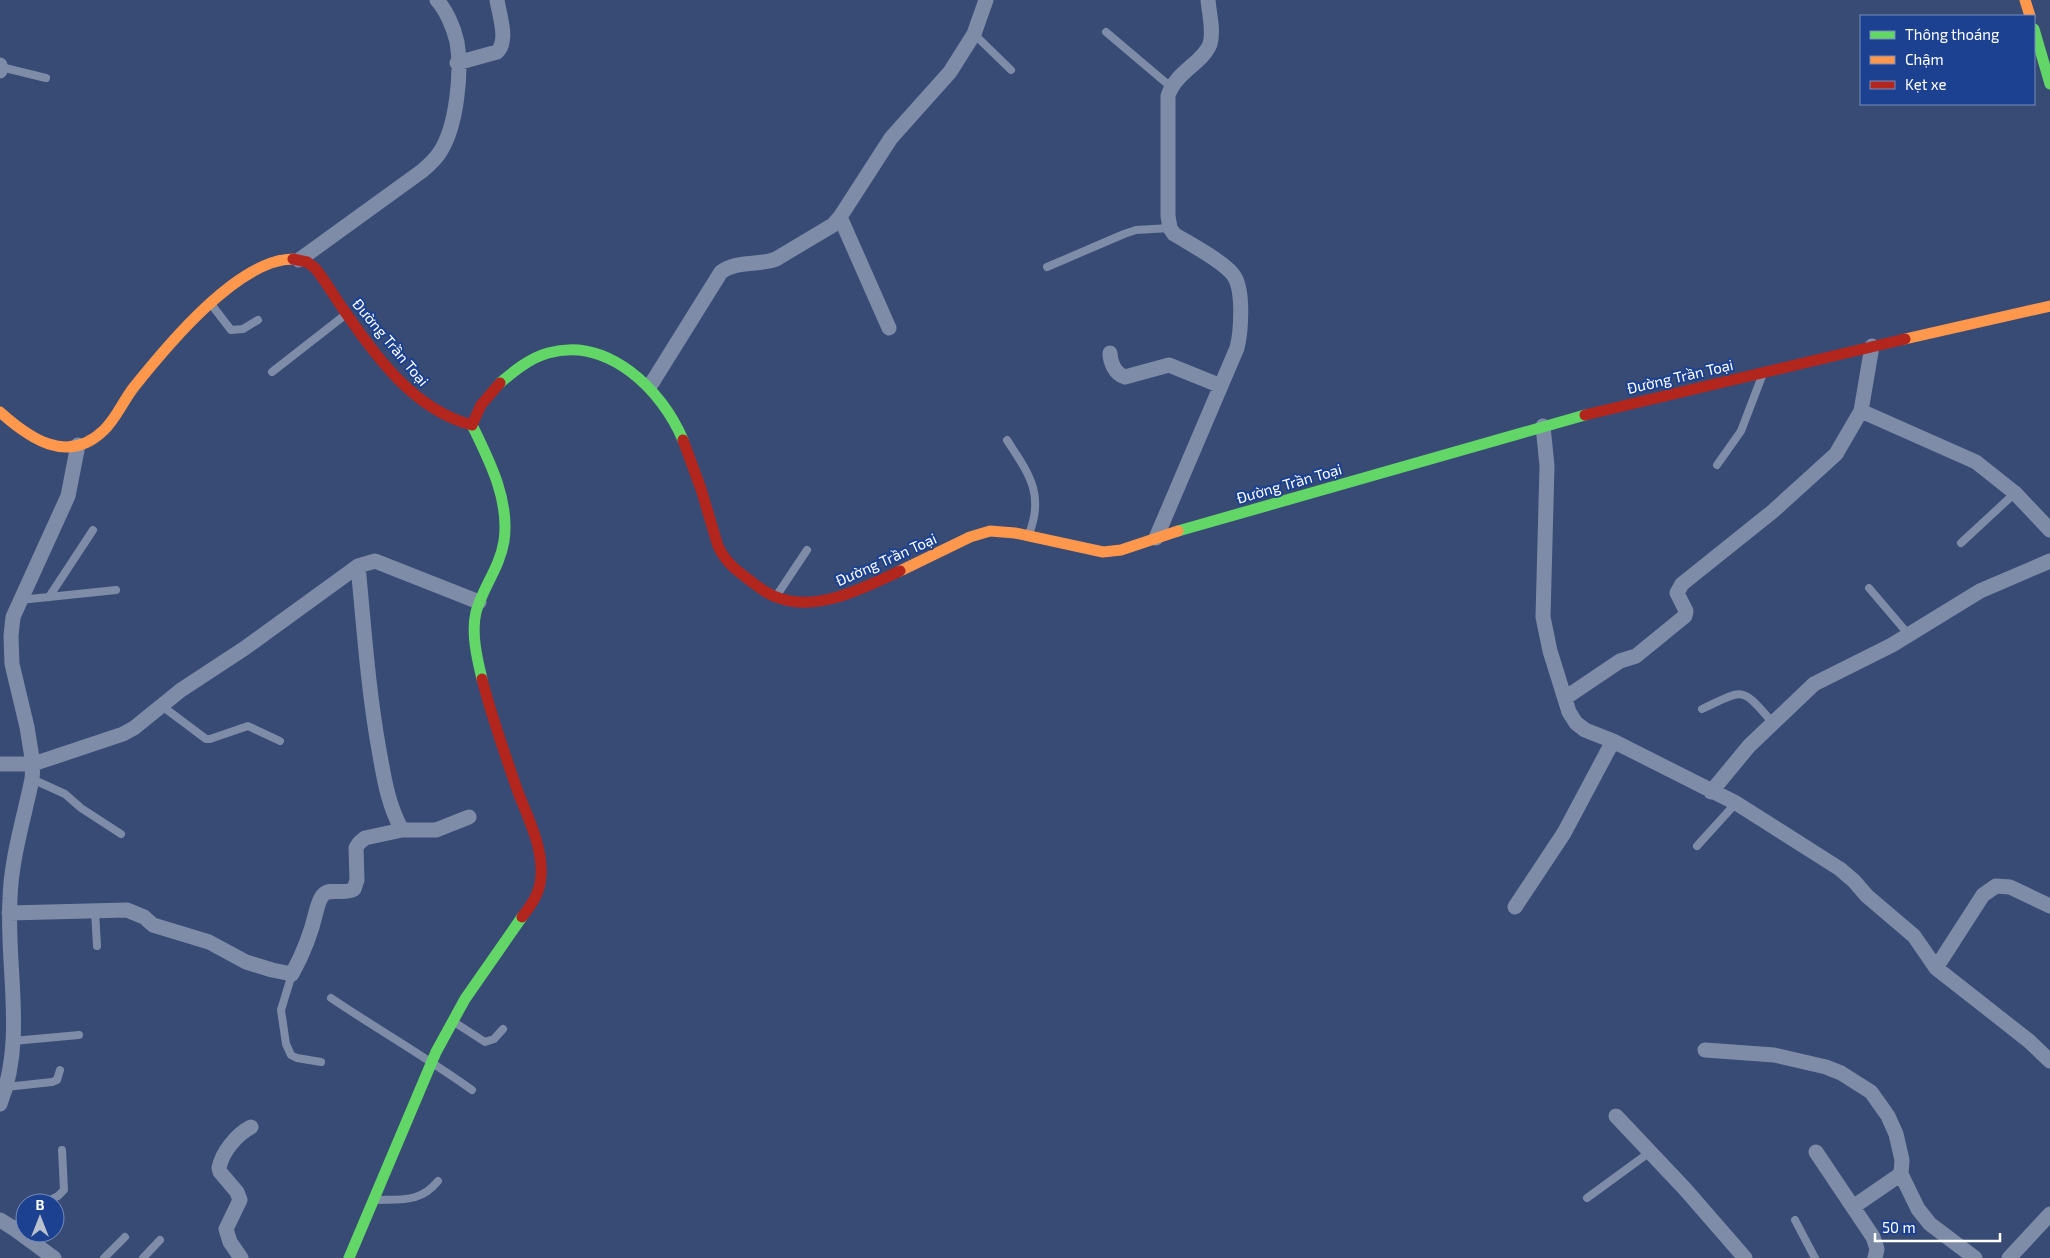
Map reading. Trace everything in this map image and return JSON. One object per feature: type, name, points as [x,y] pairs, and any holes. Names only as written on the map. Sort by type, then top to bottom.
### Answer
[{"type":"street","points":[[0,412],[26,435],[42,442],[64,447],[78,445],[103,431],[163,351],[231,286],[264,265],[277,260],[299,260],[432,164],[442,150],[456,111],[458,91],[457,41],[443,7],[437,0]]},
{"type":"street","points":[[457,63],[497,52],[500,49],[502,38],[497,0]]},
{"type":"street","points":[[1156,538],[1222,386],[1240,335],[1239,288],[1234,276],[1223,266],[1174,234],[1170,228],[1168,216],[1168,96],[1171,87],[1210,45],[1208,0]]},
{"type":"street","points":[[2025,0],[2030,15]]},
{"type":"street","points":[[650,386],[722,272],[728,267],[766,263],[776,260],[833,225],[840,218],[890,138],[950,72],[974,34],[988,2]]},
{"type":"street","points":[[2035,33],[2050,84]]},
{"type":"street","points":[[840,218],[889,328]]},
{"type":"street","name":"Đường Trần Toại","points":[[299,260],[307,262],[315,268],[347,314],[408,390],[460,424],[472,426],[482,404],[495,388],[531,360],[551,351],[586,351],[606,357],[627,368],[650,386],[677,427],[691,457],[718,546],[724,559],[761,589],[776,597],[798,602],[828,600],[861,589],[970,537],[990,532],[1015,533],[1103,552],[1121,550],[1192,526],[1567,418],[2050,306]]},
{"type":"street","points":[[1565,698],[1620,661],[1636,656],[1685,616],[1686,611],[1678,593],[1678,588],[1772,512],[1836,454],[1861,411],[1872,346]]},
{"type":"street","points":[[1110,353],[1115,370],[1119,376],[1124,377],[1169,365],[1222,386]]},
{"type":"street","points":[[1861,411],[1976,462],[2015,493],[2050,530]]},
{"type":"street","points":[[349,1258],[432,1061],[453,1021],[496,952],[534,901],[539,892],[541,882],[537,846],[497,731],[476,654],[474,623],[479,602],[500,556],[504,534],[503,508],[498,484],[490,461],[472,426]]},
{"type":"street","points":[[1543,426],[1547,466],[1543,617],[1550,650],[1569,712],[1576,723],[1585,730],[1613,742],[1736,804],[1840,869],[1867,896],[1914,936],[1936,968],[2029,1041],[2050,1061]]},
{"type":"street","points":[[0,1104],[12,1063],[9,912],[14,866],[32,772],[27,727],[12,664],[11,636],[13,617],[68,496],[78,445]]},
{"type":"street","points":[[0,764],[32,772],[134,728],[180,690],[245,648],[358,566],[375,561],[479,602]]},
{"type":"street","points":[[1711,792],[1749,746],[1821,680],[1908,636],[1980,591],[2050,561]]},
{"type":"street","points":[[358,566],[368,670],[378,740],[390,804],[402,830]]},
{"type":"street","points":[[1515,907],[1564,833],[1613,742]]},
{"type":"street","points":[[9,912],[127,910],[136,912],[153,925],[209,942],[246,962],[292,974],[306,947],[318,902],[323,894],[328,892],[350,892],[354,889],[357,880],[356,848],[359,843],[365,838],[402,830],[436,830],[469,817]]},
{"type":"street","points":[[1936,968],[1983,895],[1996,886],[2010,887],[2050,906]]},
{"type":"street","points":[[1705,1050],[1774,1056],[1826,1067],[1855,1082],[1877,1098],[1888,1116],[1900,1150],[1902,1160],[1901,1174],[1918,1209],[1930,1224],[1975,1258]]},
{"type":"street","points":[[1616,1116],[1685,1189],[1745,1258]]},
{"type":"street","points":[[241,1258],[230,1242],[226,1229],[240,1200],[237,1192],[218,1168],[234,1140],[242,1131],[251,1127]]},
{"type":"street","points":[[1816,1152],[1876,1243],[1875,1258]]},
{"type":"street","points":[[1853,1207],[1901,1174]]},
{"type":"street","points":[[2008,1258],[2045,1231],[2050,1214]]},
{"type":"street","points":[[0,1220],[14,1228],[54,1258]]},
{"type":"lane","points":[[1106,32],[1171,87]]},
{"type":"lane","points":[[974,34],[1011,70]]},
{"type":"lane","points":[[0,68],[46,78]]},
{"type":"lane","points":[[1047,267],[1136,230],[1170,228]]},
{"type":"lane","points":[[211,304],[231,330],[243,329],[258,320]]},
{"type":"lane","points":[[272,372],[347,314]]},
{"type":"lane","points":[[1717,465],[1741,431],[1764,372]]},
{"type":"lane","points":[[1007,440],[1030,476],[1034,487],[1034,513],[1028,536]]},
{"type":"lane","points":[[1961,543],[2015,493]]},
{"type":"lane","points":[[50,596],[93,530]]},
{"type":"lane","points":[[776,597],[807,550]]},
{"type":"lane","points":[[1870,588],[1908,636]]},
{"type":"lane","points":[[20,600],[116,590]]},
{"type":"lane","points":[[1702,709],[1732,694],[1744,694],[1752,699],[1773,723]]},
{"type":"lane","points":[[162,706],[206,739],[248,726],[280,741]]},
{"type":"lane","points":[[32,772],[65,794],[81,808],[121,834]]},
{"type":"lane","points":[[1697,846],[1736,804]]},
{"type":"lane","points":[[95,911],[97,946]]},
{"type":"lane","points":[[292,974],[281,1010],[286,1044],[291,1055],[297,1058],[321,1062]]},
{"type":"lane","points":[[331,998],[368,1023],[432,1061],[472,1090]]},
{"type":"lane","points":[[453,1021],[485,1042],[494,1039],[503,1028]]},
{"type":"lane","points":[[13,1041],[79,1036]]},
{"type":"lane","points":[[6,1088],[52,1082],[57,1080],[60,1070]]},
{"type":"lane","points":[[61,1193],[64,1190],[62,1150]]},
{"type":"lane","points":[[1587,1198],[1650,1152]]},
{"type":"lane","points":[[374,1200],[414,1198],[431,1190],[438,1181]]},
{"type":"lane","points":[[1795,1220],[1815,1258]]},
{"type":"lane","points":[[104,1258],[125,1237]]},
{"type":"lane","points":[[143,1258],[160,1240]]},
{"type":"traffic: fast","points":[[2035,32],[2050,84]]},
{"type":"traffic: fast","points":[[500,383],[541,355],[570,350],[591,352],[612,360],[630,371],[647,386],[674,421],[683,440]]},
{"type":"traffic: fast","points":[[1178,531],[1585,415]]},
{"type":"traffic: fast","points":[[472,425],[497,481],[504,510],[505,526],[502,550],[476,612],[474,628],[475,646],[482,679]]},
{"type":"traffic: fast","points":[[349,1258],[436,1052],[465,999],[522,917]]},
{"type":"traffic: slow","points":[[2025,0],[2030,15]]},
{"type":"traffic: slow","points":[[0,412],[23,431],[49,444],[62,447],[76,446],[89,441],[108,426],[130,392],[148,370],[205,308],[249,273],[272,263],[293,259]]},
{"type":"traffic: slow","points":[[1905,339],[2050,306]]},
{"type":"traffic: slow","points":[[900,571],[970,537],[990,531],[1015,533],[1103,552],[1121,550],[1178,531]]},
{"type":"traffic: jam","points":[[293,259],[307,262],[315,268],[380,359],[412,392],[430,406],[450,417],[472,425],[481,405],[500,383]]},
{"type":"traffic: jam","points":[[1585,415],[1905,339]]},
{"type":"traffic: jam","points":[[683,440],[721,552],[728,562],[766,592],[778,598],[797,602],[827,600],[858,590],[900,571]]},
{"type":"traffic: jam","points":[[482,679],[499,736],[540,854],[541,876],[539,888],[532,903],[522,917]]}]
